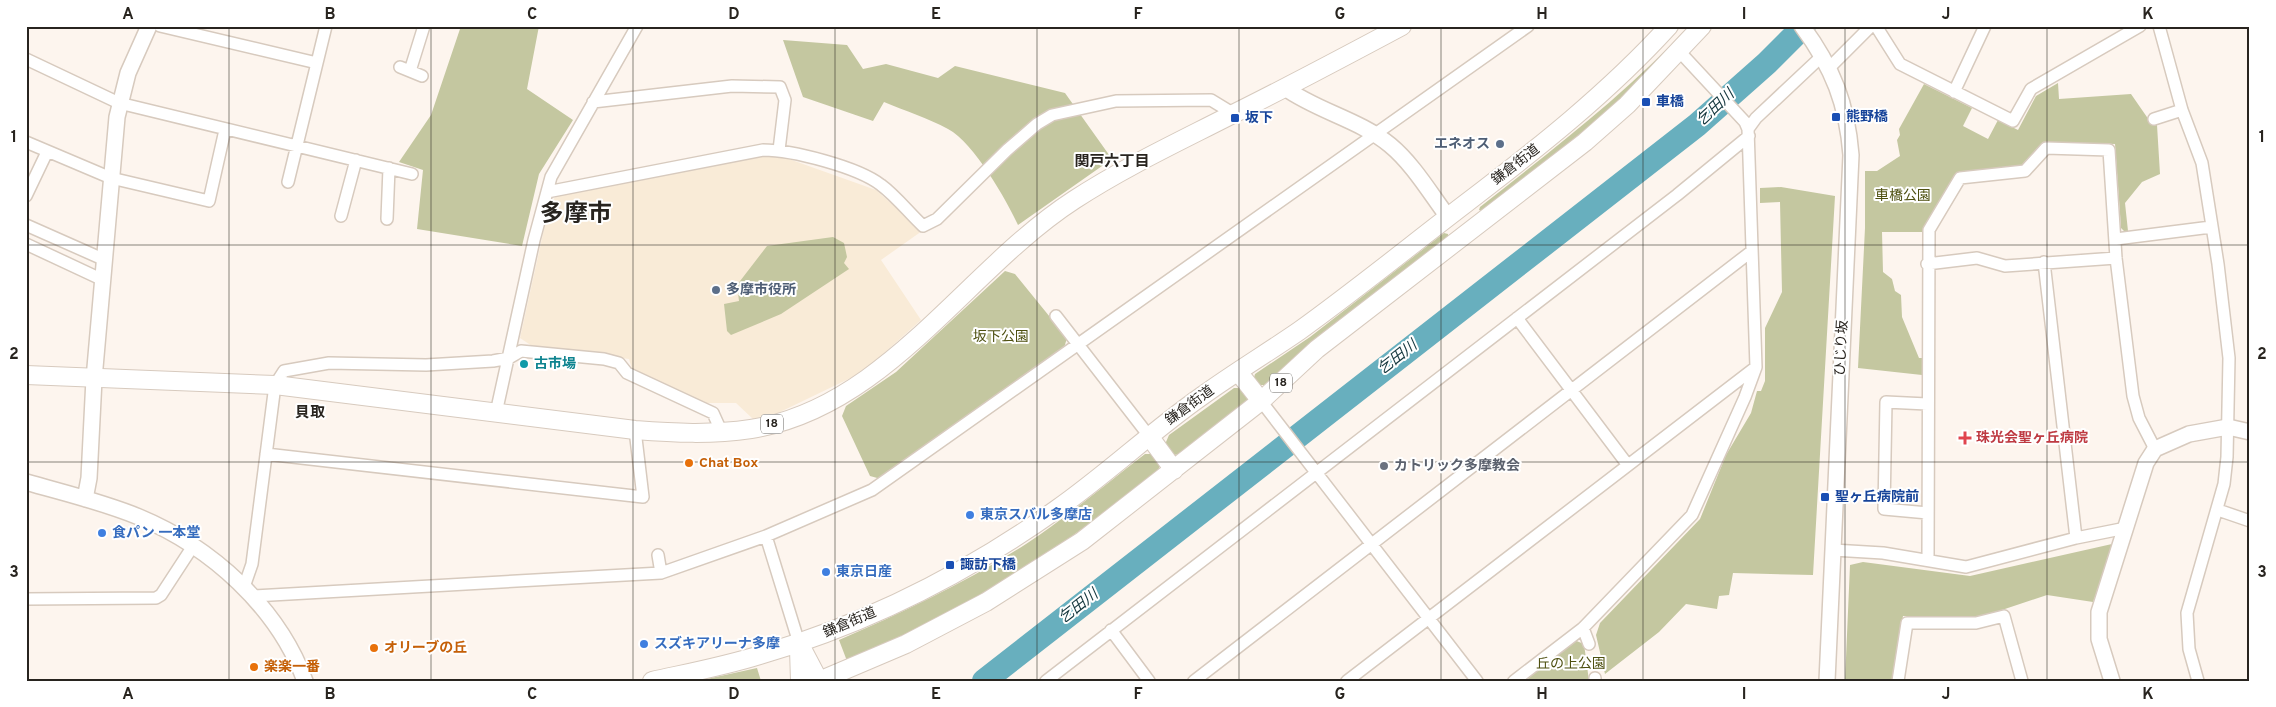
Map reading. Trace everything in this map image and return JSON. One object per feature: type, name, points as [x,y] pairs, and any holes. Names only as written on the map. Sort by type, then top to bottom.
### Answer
[{"type":"main road","name":"18","points":[[26,375],[275,385],[635,430],[683,434],[753,429],[788,420],[830,402],[865,381],[897,356],[1007,253],[1072,201],[1124,169],[1402,26]]},
{"type":"main road","name":"鎌倉街道","points":[[652,681],[751,658],[799,643],[872,614],[984,556],[1059,508],[1202,396],[1301,329],[1572,120],[1611,85],[1669,26]]},
{"type":"main road","name":"鎌倉街道","points":[[819,681],[906,644],[986,602],[1082,541],[1261,401],[1316,349],[1584,142],[1627,105],[1702,26]]},
{"type":"main road","points":[[1448,217],[1463,237]]},
{"type":"main road","points":[[1239,372],[1261,401]]},
{"type":"main road","points":[[1150,436],[1174,470]]},
{"type":"main road","name":"18","points":[[799,643],[819,681]]},
{"type":"main road","points":[[799,643],[800,681]]},
{"type":"street","points":[[86,499],[90,478],[94,378],[119,103],[128,73],[148,26]]},
{"type":"street","points":[[160,26],[317,64]]},
{"type":"street","points":[[288,182],[326,26]]},
{"type":"street","points":[[422,76],[404,69],[424,26]]},
{"type":"street","points":[[496,413],[551,176],[636,26]]},
{"type":"street","points":[[248,592],[661,573],[766,536],[872,490],[1528,26]]},
{"type":"street","name":"ひじり坂","points":[[1802,26],[1823,58],[1844,108],[1848,124],[1851,155],[1827,681]]},
{"type":"street","points":[[1046,681],[1313,468],[1517,318],[1677,194],[1823,58],[1871,26]]},
{"type":"street","points":[[1876,26],[1900,64],[2013,121],[2031,89],[2140,26]]},
{"type":"street","points":[[1954,92],[1985,26]]},
{"type":"street","points":[[2159,26],[2182,110],[2202,163],[2218,264],[2229,358],[2225,475],[2218,510],[2187,613],[2189,649],[2198,681]]},
{"type":"street","points":[[1514,681],[1583,628],[1692,515],[1745,397],[1756,367],[1747,129],[1711,84],[1680,51]]},
{"type":"street","points":[[26,59],[119,103],[412,174]]},
{"type":"street","points":[[593,102],[732,86],[780,87],[785,100],[779,150]]},
{"type":"street","points":[[1284,88],[1303,101],[1374,134],[1390,145],[1404,158],[1448,217]]},
{"type":"street","points":[[546,192],[763,150],[779,150],[856,171],[881,185],[923,226],[937,219],[1007,150],[1036,124],[1052,115],[1116,101],[1210,100],[1234,114]]},
{"type":"street","points":[[2154,119],[2182,110]]},
{"type":"street","points":[[26,142],[111,178],[209,202],[225,130]]},
{"type":"street","points":[[1928,559],[1927,264],[1929,230],[1960,178],[2025,171],[2046,148],[2109,150],[2116,258],[2133,396],[2139,418],[2155,449]]},
{"type":"street","points":[[26,196],[47,152]]},
{"type":"street","points":[[341,216],[356,160]]},
{"type":"street","points":[[387,219],[389,168]]},
{"type":"street","points":[[26,225],[105,260]]},
{"type":"street","points":[[2116,239],[2211,227]]},
{"type":"street","points":[[26,244],[103,280]]},
{"type":"street","points":[[1194,681],[1752,251]]},
{"type":"street","points":[[1927,264],[1977,258],[2005,266],[2116,258]]},
{"type":"street","points":[[2044,262],[2076,538]]},
{"type":"street","points":[[1056,316],[1150,436]]},
{"type":"street","points":[[1517,318],[1628,464]]},
{"type":"street","points":[[248,592],[275,385],[284,371],[329,363],[452,364],[509,358],[521,352],[604,359],[619,363],[627,373],[713,413],[722,432]]},
{"type":"street","points":[[1347,681],[1756,367]]},
{"type":"street","points":[[1261,401],[1477,681]]},
{"type":"street","points":[[1927,404],[1886,402],[1884,509],[1928,512]]},
{"type":"street","points":[[2112,681],[2099,639],[2099,612],[2146,463],[2155,449],[2189,434],[2228,427],[2250,432]]},
{"type":"street","points":[[266,454],[645,501],[635,430]]},
{"type":"street","points":[[26,482],[138,516],[193,546],[248,592],[294,655],[305,681]]},
{"type":"street","points":[[2218,510],[2250,521]]},
{"type":"street","points":[[1833,550],[1883,553],[1928,559],[1966,567],[2076,538],[2126,528]]},
{"type":"street","points":[[766,536],[799,643]]},
{"type":"street","points":[[26,599],[156,598],[161,594],[193,546]]},
{"type":"street","points":[[658,555],[661,573]]},
{"type":"street","points":[[1898,681],[1907,623],[1976,623],[2004,616],[2022,681]]},
{"type":"street","points":[[1583,628],[1589,644]]},
{"type":"street","points":[[1111,630],[1150,681]]},
{"type":"shaded area","name":"多摩市役所","points":[[767,156],[789,159],[876,190],[922,231],[881,260],[921,320],[863,372],[778,413],[753,419],[736,403],[702,403],[632,369],[629,359],[532,346],[520,338],[550,202],[558,195]]},
{"type":"green space","points":[[461,26],[539,26],[527,89],[573,120],[539,174],[522,246],[417,229],[423,170],[399,162],[431,115]]},
{"type":"green space","points":[[1689,26],[1693,26],[1653,69],[1584,133],[1482,211],[1479,210],[1480,207],[1614,98]]},
{"type":"green space","points":[[783,40],[847,45],[863,69],[886,64],[938,78],[955,66],[1065,93],[1112,159],[1018,225],[988,172],[958,136],[933,121],[884,102],[873,121],[803,97]]},
{"type":"green space","name":"車橋公園","points":[[2058,83],[2059,99],[2131,94],[2149,120],[2157,125],[2160,174],[2142,182],[2125,203],[2128,231],[2125,232],[2121,228],[2115,144],[2043,142],[2022,165],[1959,173],[1923,232],[1882,232],[1883,272],[1892,279],[1895,291],[1901,295],[1902,317],[1919,358],[1924,358],[1922,375],[1858,368],[1865,228],[1865,171],[1877,171],[1900,156],[1897,140],[1900,135],[1899,129],[1924,84],[1972,108],[1963,126],[1988,139],[1998,120],[2018,130],[2036,96]]},
{"type":"green space","points":[[1781,187],[1835,196],[1813,575],[1733,573],[1729,595],[1719,596],[1717,609],[1686,604],[1659,632],[1605,674],[1596,635],[1600,623],[1700,519],[1726,455],[1751,413],[1757,391],[1761,391],[1765,381],[1765,328],[1782,292],[1780,202],[1760,203],[1760,188]]},
{"type":"green space","points":[[1444,233],[1448,234],[1448,239],[1313,343],[1264,385],[1258,385],[1253,381],[1255,374],[1310,337]]},
{"type":"green space","points":[[833,237],[844,243],[847,257],[844,263],[849,269],[781,314],[731,335],[727,331],[724,304],[739,301],[737,285],[767,246]]},
{"type":"green space","name":"坂下公園","points":[[1005,271],[1015,274],[1067,338],[1064,348],[881,479],[870,476],[842,416],[846,406],[896,372]]},
{"type":"green space","points":[[1234,388],[1241,388],[1248,393],[1247,401],[1182,454],[1173,455],[1167,451],[1166,442],[1169,435]]},
{"type":"green space","points":[[1145,454],[1152,454],[1160,465],[1158,471],[1051,551],[1007,581],[968,604],[917,630],[847,661],[839,640],[935,596],[1004,558],[1056,523]]},
{"type":"green space","points":[[2112,544],[2113,550],[2093,602],[2047,595],[1978,618],[1903,616],[1892,681],[1845,681],[1850,565],[1863,562],[1970,576]]},
{"type":"green space","name":"丘の上公園","points":[[1574,640],[1584,644],[1589,681],[1525,681]]},
{"type":"green space","points":[[757,668],[761,681],[701,681],[702,680]]},
{"type":"waterway","name":"乞田川","points":[[984,681],[1697,125],[1767,63],[1804,26]]},
{"type":"place","name":"車橋","points":[[1646,102]]},
{"type":"place","name":"熊野橋","points":[[1836,117]]},
{"type":"place","name":"坂下","points":[[1235,118]]},
{"type":"place","name":"エネオス","points":[[1500,144]]},
{"type":"place","name":"多摩市役所","points":[[716,290]]},
{"type":"place","name":"古市場","points":[[524,364]]},
{"type":"place","name":"珠光会聖ヶ丘病院","points":[[1965,438]]},
{"type":"place","name":"Chat Box","points":[[689,463]]},
{"type":"place","name":"カトリック多摩教会","points":[[1384,466]]},
{"type":"place","name":"聖ヶ丘病院前","points":[[1825,497]]},
{"type":"place","name":"東京スバル多摩店","points":[[970,515]]},
{"type":"place","name":"食パン 一本堂","points":[[102,533]]},
{"type":"place","name":"諏訪下橋","points":[[950,565]]},
{"type":"place","name":"東京日産","points":[[826,572]]},
{"type":"place","name":"スズキアリーナ多摩","points":[[644,644]]},
{"type":"place","name":"オリーブの丘","points":[[374,648]]},
{"type":"place","name":"楽楽一番","points":[[254,667]]},
{"type":"district","name":"関戸六丁目","points":[[1112,162]]},
{"type":"district","name":"多摩市","points":[[576,215]]},
{"type":"district","name":"貝取","points":[[310,413]]}]
